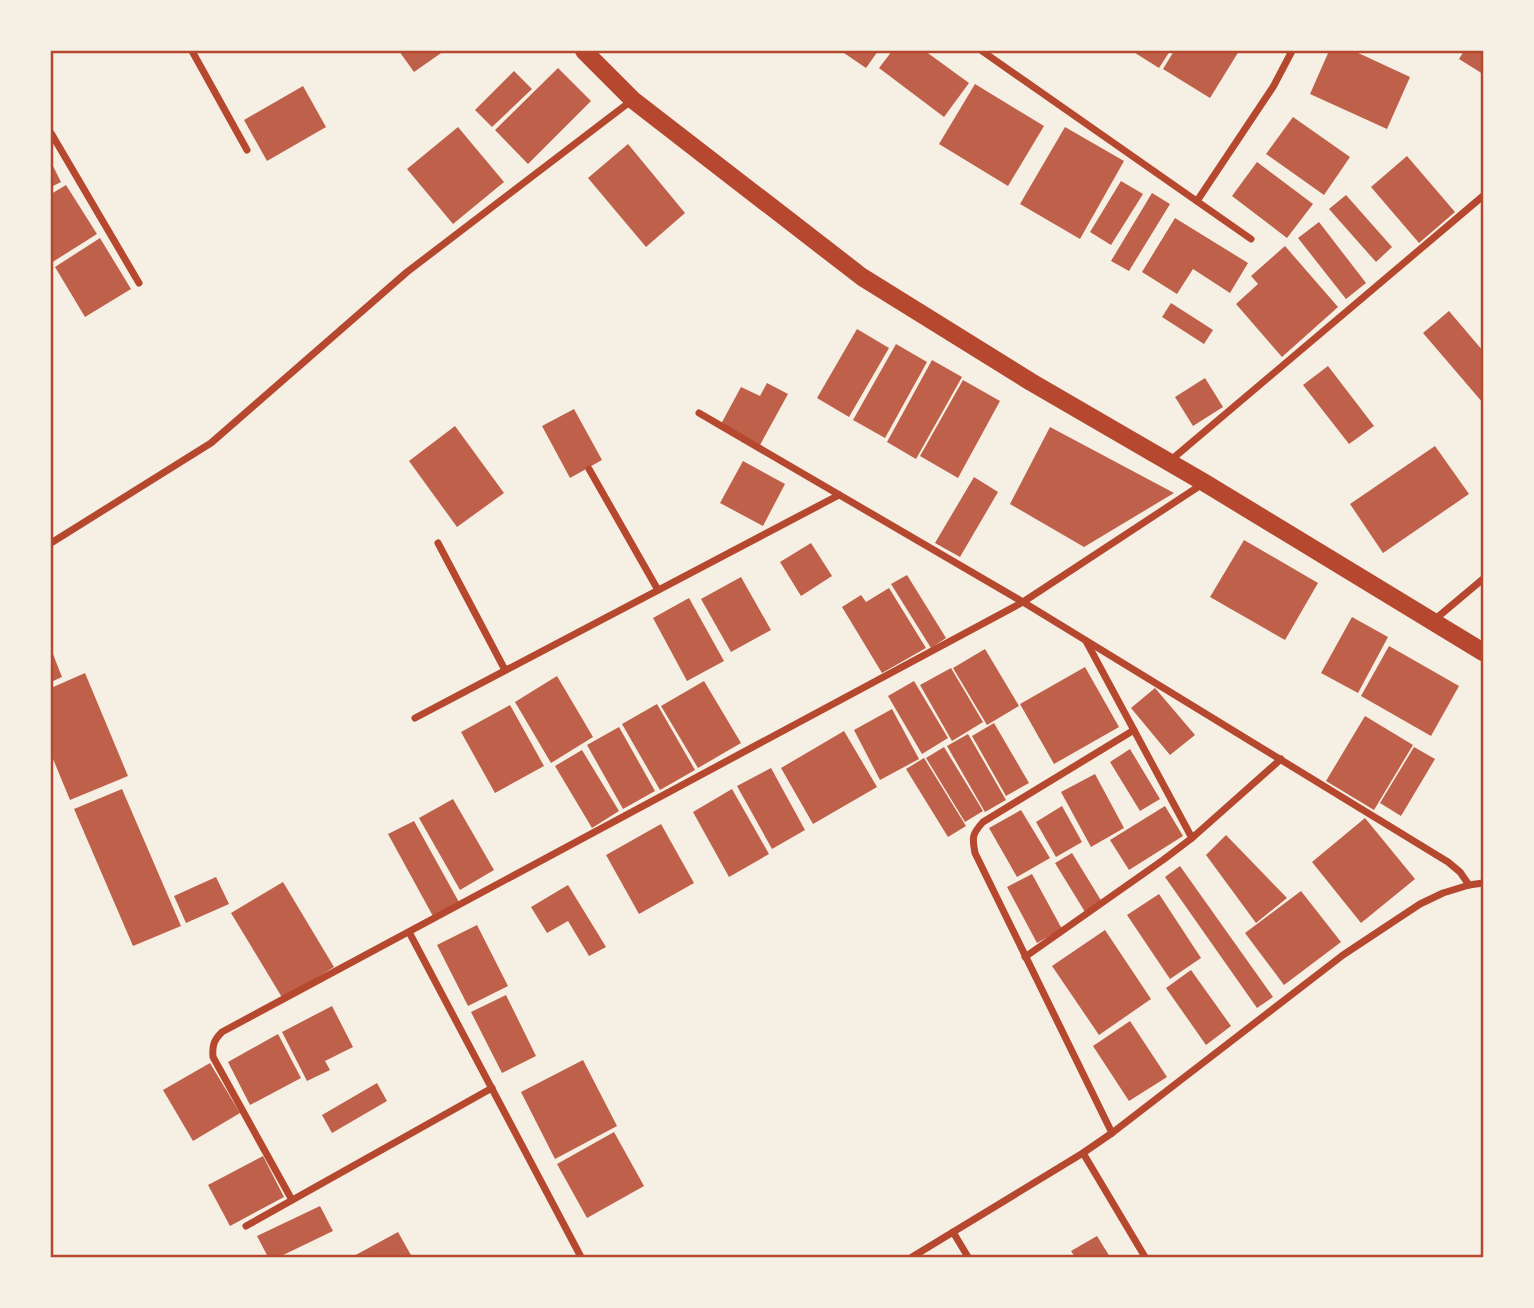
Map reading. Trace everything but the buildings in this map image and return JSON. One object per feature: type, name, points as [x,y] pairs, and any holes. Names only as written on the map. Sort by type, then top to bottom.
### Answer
[{"type":"main road","points":[[584,51],[633,100],[862,278],[1483,652]]},
{"type":"street","points":[[192,51],[247,150]]},
{"type":"street","points":[[982,51],[1251,239]]},
{"type":"street","points":[[1197,201],[1273,87],[1292,51]]},
{"type":"street","points":[[51,543],[211,443],[407,272],[633,100]]},
{"type":"street","points":[[51,133],[139,283]]},
{"type":"street","points":[[1168,462],[1483,196]]},
{"type":"street","points":[[699,413],[1023,602],[1281,759],[1448,862],[1460,872],[1469,885]]},
{"type":"street","points":[[589,469],[659,590]]},
{"type":"street","points":[[292,1200],[214,1057],[212,1046],[222,1032],[1023,602],[1205,483]]},
{"type":"street","points":[[415,718],[839,495]]},
{"type":"street","points":[[438,543],[505,670]]},
{"type":"street","points":[[1433,621],[1483,579]]},
{"type":"street","points":[[1086,640],[1192,838]]},
{"type":"street","points":[[1112,1133],[975,853],[972,838],[983,822],[1134,730]]},
{"type":"street","points":[[1026,957],[1192,838],[1281,759]]},
{"type":"street","points":[[912,1257],[1112,1133],[1343,955],[1420,904],[1443,893],[1483,883]]},
{"type":"street","points":[[409,932],[582,1257]]},
{"type":"street","points":[[246,1226],[492,1088]]},
{"type":"street","points":[[1083,1153],[1144,1257]]},
{"type":"street","points":[[953,1232],[968,1257]]}]
